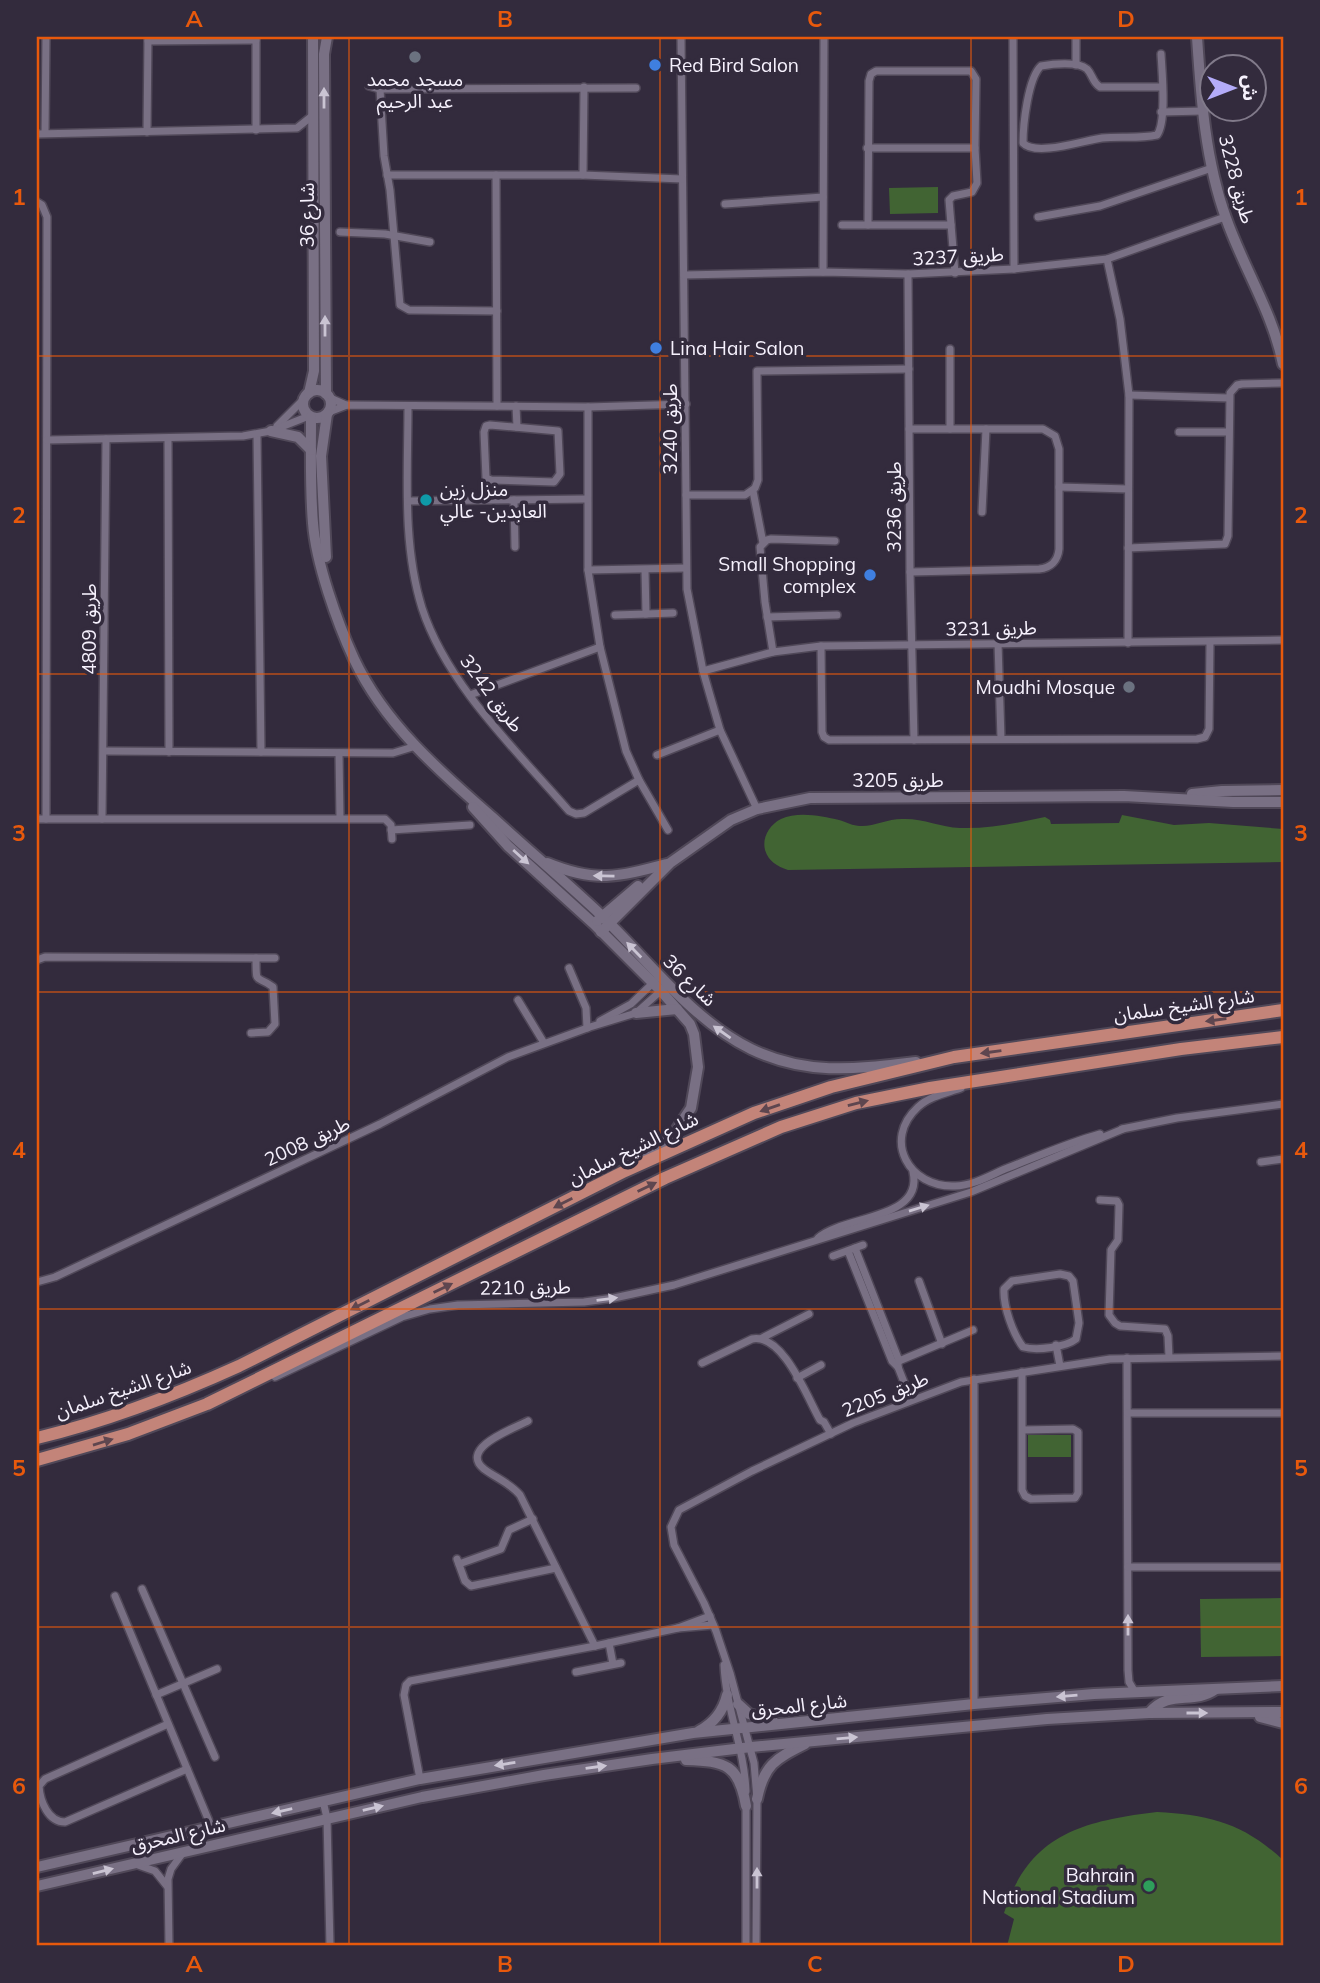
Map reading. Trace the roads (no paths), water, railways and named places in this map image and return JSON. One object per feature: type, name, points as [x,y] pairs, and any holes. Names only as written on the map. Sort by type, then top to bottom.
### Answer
[{"type":"main road","name":"شارع الشيخ سلمان","points":[[37,1438],[122,1414],[239,1366],[625,1171],[754,1113],[831,1087],[954,1057],[1283,1010]]},
{"type":"main road","points":[[37,1460],[128,1434],[181,1415],[245,1387],[725,1149],[780,1127],[856,1103],[992,1078],[1181,1049],[1283,1037]]},
{"type":"street","points":[[46,37],[41,134],[297,128],[312,116]]},
{"type":"street","name":"شارع 36","points":[[306,396],[314,371],[313,37]]},
{"type":"street","name":"شارع 36","points":[[327,37],[324,54],[327,396]]},
{"type":"street","name":"طريق 3240","points":[[681,37],[686,568],[702,671],[720,730],[757,809]]},
{"type":"street","points":[[823,272],[824,37]]},
{"type":"street","points":[[1013,37],[1014,269]]},
{"type":"street","points":[[1076,37],[1076,65]]},
{"type":"street","name":"طريق 3228","points":[[1196,37],[1198,58]]},
{"type":"street","points":[[147,132],[148,39],[256,38],[256,130]]},
{"type":"street","points":[[1161,54],[1162,87],[1161,130],[1154,136],[1104,138],[1073,146],[1026,146],[1022,140],[1027,103],[1036,71],[1044,65],[1076,65],[1086,68],[1094,83],[1100,87],[1162,87]]},
{"type":"street","points":[[868,225],[867,148],[871,74],[876,71],[965,69],[974,73],[977,186],[972,192],[950,199],[955,273]]},
{"type":"street","points":[[369,86],[380,89],[636,88]]},
{"type":"street","points":[[583,175],[584,88]]},
{"type":"street","points":[[380,89],[400,305],[409,310],[497,311]]},
{"type":"street","points":[[1161,111],[1198,111]]},
{"type":"street","name":"طريق 3228","points":[[1205,122],[1212,168],[1225,217],[1268,317],[1283,364]]},
{"type":"street","points":[[297,128],[313,140]]},
{"type":"street","points":[[867,148],[975,148]]},
{"type":"street","points":[[1038,217],[1100,206],[1212,168]]},
{"type":"street","points":[[387,175],[583,175],[682,179]]},
{"type":"street","points":[[496,175],[496,406]]},
{"type":"street","points":[[725,204],[822,197]]},
{"type":"street","points":[[39,204],[47,217],[46,819]]},
{"type":"street","name":"طريق 3237","points":[[684,275],[823,272],[908,274],[1014,269],[1107,259],[1225,217]]},
{"type":"street","points":[[842,225],[951,225]]},
{"type":"street","points":[[340,232],[430,242]]},
{"type":"street","points":[[1107,259],[1120,319],[1129,395],[1128,643]]},
{"type":"street","name":"طريق 3236","points":[[908,274],[914,740]]},
{"type":"street","points":[[950,349],[950,429]]},
{"type":"street","points":[[774,652],[767,617],[760,551],[763,542],[753,491],[758,480],[757,371],[909,369]]},
{"type":"street","points":[[1128,548],[1219,546],[1227,541],[1228,398],[1233,388],[1242,384],[1283,383]]},
{"type":"street","points":[[271,431],[289,416],[306,396],[317,390],[347,405],[588,407],[686,404]]},
{"type":"street","points":[[1129,395],[1228,398]]},
{"type":"street","points":[[306,396],[303,409],[310,417]]},
{"type":"street","points":[[327,396],[330,404],[328,413]]},
{"type":"street","points":[[47,440],[257,435],[310,417],[319,418],[347,405]]},
{"type":"street","name":"طريق 3242","points":[[408,406],[408,501],[415,576],[423,610],[444,655],[470,695],[569,811],[584,813],[639,780]]},
{"type":"street","points":[[516,406],[517,427]]},
{"type":"street","points":[[588,407],[588,570],[600,647],[626,751],[639,780],[668,830]]},
{"type":"street","name":"شارع 36","points":[[328,413],[321,456],[323,524],[326,562],[335,611]]},
{"type":"street","name":"شارع 36","points":[[310,417],[313,526],[335,611],[349,649],[366,681],[390,718],[416,746],[540,860],[661,984],[728,1037],[776,1059],[806,1067],[834,1070],[954,1057]]},
{"type":"street","points":[[486,426],[517,427],[558,431],[560,474],[554,482],[486,478],[486,426]]},
{"type":"street","points":[[909,429],[1043,429],[1052,433],[1059,444],[1059,549],[1057,559],[1050,566],[1040,569],[910,572]]},
{"type":"street","points":[[982,512],[986,429]]},
{"type":"street","points":[[271,431],[298,437],[312,451]]},
{"type":"street","points":[[1179,432],[1228,432]]},
{"type":"street","points":[[257,435],[261,752]]},
{"type":"street","name":"طريق 4809","points":[[102,819],[106,439]]},
{"type":"street","points":[[168,439],[169,752]]},
{"type":"street","points":[[1059,487],[1128,489]]},
{"type":"street","points":[[686,495],[745,495],[753,491]]},
{"type":"street","points":[[514,499],[514,547]]},
{"type":"street","points":[[408,501],[587,499]]},
{"type":"street","points":[[763,542],[771,539],[835,541]]},
{"type":"street","points":[[588,570],[686,568]]},
{"type":"street","points":[[645,570],[646,614]]},
{"type":"street","points":[[615,615],[673,613]]},
{"type":"street","points":[[767,617],[837,615]]},
{"type":"street","name":"طريق 3231","points":[[702,671],[774,652],[821,646],[1283,640]]},
{"type":"street","points":[[999,643],[1001,739]]},
{"type":"street","points":[[821,646],[822,732],[829,740],[1202,738],[1209,729],[1210,643]]},
{"type":"street","points":[[470,695],[600,647]]},
{"type":"street","points":[[657,755],[720,730]]},
{"type":"street","points":[[104,751],[393,753],[416,746]]},
{"type":"street","points":[[339,753],[340,818]]},
{"type":"street","name":"شارع 36","points":[[459,788],[482,819],[508,846],[601,924]]},
{"type":"street","name":"طريق 3205","points":[[1167,797],[1222,791],[1283,790]]},
{"type":"street","name":"طريق 3205","points":[[601,924],[670,863],[731,821],[757,809],[810,798],[1167,797],[1233,802],[1283,801]]},
{"type":"street","points":[[37,819],[385,818],[390,822],[392,839]]},
{"type":"street","points":[[391,830],[470,825]]},
{"type":"street","points":[[540,860],[562,869],[607,877],[623,876],[670,863]]},
{"type":"street","points":[[37,960],[45,957],[275,958]]},
{"type":"street","points":[[251,1033],[268,1032],[275,1024],[273,987],[257,979],[256,958]]},
{"type":"street","points":[[569,968],[586,1008],[589,1027]]},
{"type":"street","name":"شارع 36","points":[[625,1171],[633,1162],[673,1135],[694,1098],[698,1067],[697,1043],[690,1024],[661,984]]},
{"type":"street","name":"طريق 2008","points":[[37,1282],[55,1277],[380,1124],[508,1057],[636,1013],[661,984]]},
{"type":"street","name":"طريق 2008","points":[[589,1027],[661,984]]},
{"type":"street","points":[[519,1000],[544,1043]]},
{"type":"street","points":[[636,1013],[677,1009]]},
{"type":"street","points":[[912,1171],[902,1150],[901,1138],[911,1114],[932,1098],[992,1078]]},
{"type":"street","name":"طريق 2210","points":[[912,1171],[938,1185],[956,1186],[971,1183],[1073,1142],[1123,1129],[1166,1120],[1283,1104]]},
{"type":"street","name":"طريق 2210","points":[[245,1387],[288,1371],[402,1317],[416,1313],[458,1305],[554,1303],[614,1298],[674,1285],[971,1192],[1123,1129]]},
{"type":"street","points":[[1261,1162],[1283,1159]]},
{"type":"street","name":"طريق 2210","points":[[815,1241],[830,1229],[901,1206],[913,1190],[912,1171]]},
{"type":"street","points":[[1100,1200],[1111,1199],[1119,1205],[1118,1240],[1111,1250],[1109,1315],[1115,1324],[1120,1326],[1165,1329],[1169,1357]]},
{"type":"street","points":[[833,1256],[856,1248],[861,1275],[892,1361],[899,1364],[911,1399]]},
{"type":"street","points":[[1060,1274],[1069,1276],[1074,1288],[1079,1333],[1073,1342],[1056,1345],[1029,1349],[1020,1344],[1004,1297],[1007,1284],[1060,1274]]},
{"type":"street","points":[[919,1281],[942,1343]]},
{"type":"street","points":[[702,1363],[752,1339],[762,1338],[809,1314]]},
{"type":"street","points":[[899,1364],[973,1330]]},
{"type":"street","points":[[762,1338],[773,1343],[781,1352],[820,1420],[819,1427],[828,1435]]},
{"type":"street","points":[[1056,1345],[1060,1366]]},
{"type":"street","name":"طريق 2205","points":[[739,1728],[738,1704],[710,1616],[674,1545],[671,1527],[673,1518],[687,1504],[828,1435],[948,1385],[1127,1358],[1283,1356]]},
{"type":"street","points":[[1127,1358],[1129,1682],[1149,1713],[1159,1702],[1206,1695],[1218,1687]]},
{"type":"street","points":[[797,1378],[821,1365]]},
{"type":"street","points":[[1022,1372],[1022,1430],[1022,1490],[1025,1496],[1031,1499],[1075,1498],[1078,1493],[1078,1432],[1073,1429],[1022,1430]]},
{"type":"street","points":[[974,1379],[974,1704]]},
{"type":"street","points":[[1128,1413],[1283,1413]]},
{"type":"street","points":[[528,1421],[485,1443],[478,1455],[484,1468],[516,1490],[533,1518],[595,1646]]},
{"type":"street","points":[[533,1518],[509,1530],[505,1544],[498,1551],[458,1562],[466,1583],[473,1586],[556,1568]]},
{"type":"street","points":[[1128,1567],[1283,1567]]},
{"type":"street","points":[[142,1589],[215,1756]]},
{"type":"street","points":[[115,1596],[211,1826],[208,1837],[198,1849]]},
{"type":"street","points":[[678,1628],[710,1616]]},
{"type":"street","points":[[420,1779],[404,1695],[406,1685],[415,1679],[678,1628],[713,1625]]},
{"type":"street","points":[[576,1672],[617,1663],[609,1643]]},
{"type":"street","name":"طريق 2205","points":[[724,1661],[727,1695],[739,1728]]},
{"type":"street","points":[[156,1695],[217,1670]]},
{"type":"street","name":"شارع المحرق","points":[[37,1867],[420,1779],[693,1733],[974,1704],[1218,1687],[1283,1686]]},
{"type":"street","points":[[693,1733],[715,1720],[727,1695]]},
{"type":"street","points":[[738,1704],[749,1714],[783,1724]]},
{"type":"street","name":"شارع المحرق","points":[[37,1885],[422,1797],[652,1759],[746,1747],[1047,1719],[1149,1713],[1283,1712]]},
{"type":"street","points":[[1244,1713],[1283,1723]]},
{"type":"street","points":[[168,1724],[45,1779],[39,1786],[40,1793],[51,1817],[65,1822],[187,1769]]},
{"type":"street","points":[[739,1728],[746,1747],[757,1799],[756,1946]]},
{"type":"street","points":[[757,1799],[763,1775],[772,1763],[811,1741]]},
{"type":"street","points":[[746,1747],[746,1946]]},
{"type":"street","points":[[652,1759],[709,1761],[729,1767],[741,1779],[746,1806]]},
{"type":"street","points":[[323,1801],[327,1818],[330,1946]]},
{"type":"street","points":[[169,1946],[171,1869],[184,1852]]},
{"type":"street","points":[[133,1864],[155,1871],[169,1890]]},
{"type":"place","name":"مسجد محمد عبد الرحيم","points":[[415,57]]},
{"type":"place","name":"Red Bird Salon","points":[[655,65]]},
{"type":"place","name":"Lina Hair Salon","points":[[656,348]]},
{"type":"place","name":"منزل زين العابدين- عالي","points":[[426,500]]},
{"type":"place","name":"Small Shopping complex","points":[[870,575]]},
{"type":"place","name":"Moudhi Mosque","points":[[1129,687]]},
{"type":"place","name":"Bahrain National Stadium","points":[[1149,1886]]}]
